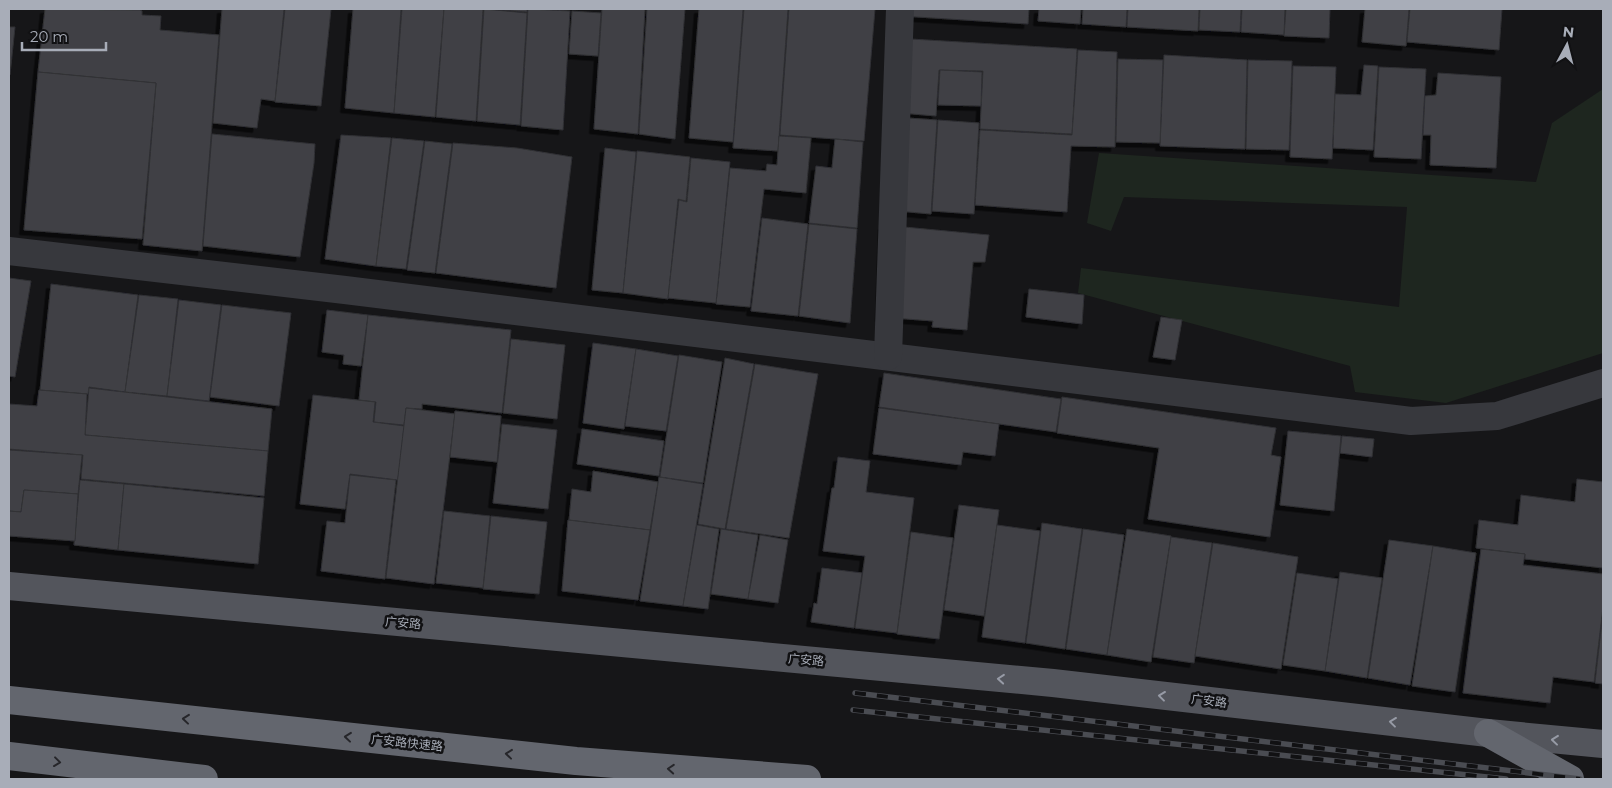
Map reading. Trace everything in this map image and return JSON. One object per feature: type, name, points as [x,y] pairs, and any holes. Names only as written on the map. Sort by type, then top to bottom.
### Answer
[{"type":"highway","name":"广安路快速路","points":[[9,700],[576,761],[807,779]]},
{"type":"highway","points":[[1488,733],[1570,779]]},
{"type":"highway","points":[[9,756],[204,779]]},
{"type":"main road","name":"广安路","points":[[9,586],[1053,683],[1488,733],[1603,744]]},
{"type":"street","points":[[888,356],[900,9]]},
{"type":"street","points":[[9,251],[345,290],[1411,421],[1497,416],[1603,383]]},
{"type":"shaded area","points":[[1603,89],[1603,353],[1446,403],[1355,392],[1350,366],[1078,293],[1081,268],[1399,307],[1407,207],[1124,197],[1111,231],[1087,223],[1099,153],[1536,182],[1552,123]]},
{"type":"building","points":[[45,9],[140,10],[142,15],[161,16],[160,30],[219,35],[202,251],[143,245],[156,83],[38,72]]},
{"type":"building","points":[[222,9],[284,9],[275,101],[261,99],[257,128],[213,123]]},
{"type":"building","points":[[285,9],[331,9],[321,106],[275,102]]},
{"type":"building","points":[[353,9],[401,9],[394,113],[345,108]]},
{"type":"building","points":[[402,9],[444,9],[435,117],[394,113]]},
{"type":"building","points":[[444,9],[483,9],[476,121],[436,117]]},
{"type":"building","points":[[484,9],[527,13],[520,125],[477,121]]},
{"type":"building","points":[[491,9],[527,9],[527,12]]},
{"type":"building","points":[[528,9],[570,11],[563,130],[521,126]]},
{"type":"building","points":[[602,9],[645,9],[638,134],[594,129]]},
{"type":"building","points":[[647,9],[685,9],[675,139],[639,134]]},
{"type":"building","points":[[699,9],[743,9],[733,142],[689,138]]},
{"type":"building","points":[[744,9],[788,9],[778,151],[733,148]]},
{"type":"building","points":[[789,9],[875,9],[864,141],[780,135]]},
{"type":"building","points":[[897,9],[1029,9],[1028,24],[901,16]]},
{"type":"building","points":[[1039,9],[1081,9],[1080,24],[1038,21]]},
{"type":"building","points":[[1083,9],[1127,9],[1126,27],[1082,24]]},
{"type":"building","points":[[1128,9],[1199,9],[1198,31],[1127,27]]},
{"type":"building","points":[[1200,9],[1241,9],[1240,32],[1199,30]]},
{"type":"building","points":[[1242,9],[1285,9],[1284,35],[1241,32]]},
{"type":"building","points":[[1286,9],[1330,9],[1329,38],[1284,36]]},
{"type":"building","points":[[1365,9],[1409,9],[1406,46],[1362,42]]},
{"type":"building","points":[[1410,9],[1502,9],[1499,50],[1407,42]]},
{"type":"building","points":[[572,11],[601,13],[598,56],[569,54]]},
{"type":"building","points":[[9,27],[15,27],[10,75],[9,75]]},
{"type":"building","points":[[894,38],[1077,49],[1072,134],[980,129],[983,71],[939,70],[936,116],[889,112]]},
{"type":"building","points":[[1078,50],[1117,52],[1115,147],[1071,146],[1067,212],[975,205],[980,130],[1072,135]]},
{"type":"building","points":[[1164,55],[1247,60],[1245,149],[1160,146]]},
{"type":"building","points":[[1118,59],[1163,60],[1160,143],[1116,142]]},
{"type":"building","points":[[1248,60],[1292,61],[1289,150],[1246,149]]},
{"type":"building","points":[[1364,65],[1378,66],[1373,150],[1333,148],[1335,94],[1361,95]]},
{"type":"building","points":[[1293,66],[1336,67],[1332,159],[1290,157]]},
{"type":"building","points":[[1379,67],[1426,69],[1421,159],[1374,157]]},
{"type":"building","points":[[940,70],[982,72],[981,106],[938,105]]},
{"type":"building","points":[[38,72],[156,83],[142,239],[24,230]]},
{"type":"building","points":[[1438,73],[1501,77],[1496,168],[1430,165],[1431,135],[1423,135],[1425,96],[1436,95]]},
{"type":"building","points":[[908,118],[937,120],[931,214],[887,210]]},
{"type":"building","points":[[938,120],[979,123],[974,214],[932,211]]},
{"type":"building","points":[[212,134],[315,144],[314,163],[300,257],[203,246]]},
{"type":"building","points":[[341,135],[391,138],[376,266],[325,259]]},
{"type":"building","points":[[779,136],[811,138],[806,193],[764,189],[750,307],[716,304],[730,168],[766,171],[767,164],[777,165]]},
{"type":"building","points":[[392,138],[424,141],[406,269],[376,266]]},
{"type":"building","points":[[835,139],[863,142],[857,228],[809,223],[816,166],[832,168]]},
{"type":"building","points":[[425,141],[452,144],[435,273],[407,270]]},
{"type":"building","points":[[453,143],[517,148],[572,157],[556,288],[436,273]]},
{"type":"building","points":[[605,148],[636,152],[623,293],[592,290]]},
{"type":"building","points":[[637,151],[690,157],[686,201],[678,199],[668,299],[623,293]]},
{"type":"building","points":[[691,158],[730,162],[716,303],[668,298],[679,200],[687,202]]},
{"type":"building","points":[[762,218],[808,224],[798,316],[751,311]]},
{"type":"building","points":[[809,224],[857,229],[850,323],[799,316]]},
{"type":"building","points":[[883,225],[989,235],[985,262],[973,262],[967,330],[932,327],[933,321],[880,317]]},
{"type":"building","points":[[9,278],[31,281],[15,377],[9,376]]},
{"type":"building","points":[[51,284],[138,295],[125,392],[89,387],[88,394],[40,390]]},
{"type":"building","points":[[1029,289],[1084,295],[1082,324],[1026,317]]},
{"type":"building","points":[[139,295],[178,299],[167,396],[125,392]]},
{"type":"building","points":[[179,300],[221,305],[209,401],[167,396]]},
{"type":"building","points":[[222,305],[291,313],[279,406],[210,397]]},
{"type":"building","points":[[327,310],[368,315],[361,366],[343,364],[344,355],[322,352]]},
{"type":"building","points":[[368,315],[511,330],[502,413],[422,404],[422,409],[406,408],[404,425],[374,422],[376,402],[359,400]]},
{"type":"building","points":[[1161,317],[1182,320],[1175,360],[1153,357]]},
{"type":"building","points":[[511,339],[565,345],[557,419],[503,413]]},
{"type":"building","points":[[593,343],[636,349],[624,429],[583,423]]},
{"type":"building","points":[[636,349],[678,356],[666,431],[625,426]]},
{"type":"building","points":[[679,355],[722,362],[703,483],[660,477]]},
{"type":"building","points":[[725,358],[754,364],[725,529],[698,524]]},
{"type":"building","points":[[755,364],[818,374],[789,538],[726,529]]},
{"type":"building","points":[[884,373],[1061,399],[1056,432],[879,407]]},
{"type":"building","points":[[89,388],[272,409],[268,451],[85,435]]},
{"type":"building","points":[[39,390],[87,394],[85,435],[268,451],[264,496],[81,479],[83,455],[9,449],[9,404],[37,406]]},
{"type":"building","points":[[313,395],[375,402],[373,422],[404,426],[398,480],[350,474],[345,509],[300,504]]},
{"type":"building","points":[[1062,397],[1276,428],[1271,455],[1281,457],[1270,537],[1148,519],[1159,448],[1057,433]]},
{"type":"building","points":[[406,408],[455,414],[434,584],[386,578]]},
{"type":"building","points":[[879,408],[999,424],[995,456],[963,452],[961,465],[873,454]]},
{"type":"building","points":[[455,411],[501,416],[497,462],[450,457]]},
{"type":"building","points":[[502,424],[557,430],[548,509],[493,503]]},
{"type":"building","points":[[582,429],[664,441],[659,476],[577,464]]},
{"type":"building","points":[[1288,431],[1341,436],[1334,511],[1280,505]]},
{"type":"building","points":[[1342,436],[1374,439],[1372,457],[1340,453]]},
{"type":"building","points":[[9,450],[82,455],[78,494],[24,490],[21,512],[9,511]]},
{"type":"building","points":[[838,457],[870,461],[866,492],[914,498],[897,633],[855,628],[865,556],[823,551]]},
{"type":"building","points":[[593,471],[658,482],[650,530],[569,520],[572,489],[591,492]]},
{"type":"building","points":[[350,475],[396,480],[385,579],[321,571],[327,521],[345,523]]},
{"type":"building","points":[[659,477],[703,484],[683,606],[640,601]]},
{"type":"building","points":[[1577,479],[1603,482],[1603,568],[1525,559],[1525,554],[1476,548],[1479,520],[1518,525],[1521,495],[1575,502]]},
{"type":"building","points":[[80,480],[124,484],[118,550],[74,545]]},
{"type":"building","points":[[124,484],[264,498],[258,564],[118,550]]},
{"type":"building","points":[[24,490],[78,494],[75,541],[9,536],[9,511],[21,512]]},
{"type":"building","points":[[959,505],[999,510],[984,616],[944,610]]},
{"type":"building","points":[[444,511],[490,516],[483,588],[436,583]]},
{"type":"building","points":[[491,516],[547,522],[539,594],[483,589]]},
{"type":"building","points":[[568,520],[650,530],[638,600],[562,591]]},
{"type":"building","points":[[1042,523],[1082,529],[1065,649],[1026,643]]},
{"type":"building","points":[[697,525],[719,529],[708,609],[683,606]]},
{"type":"building","points":[[997,525],[1040,531],[1025,643],[982,637]]},
{"type":"building","points":[[721,529],[758,535],[748,599],[711,594]]},
{"type":"building","points":[[1083,529],[1124,535],[1107,655],[1066,649]]},
{"type":"building","points":[[1127,529],[1171,536],[1151,662],[1107,655]]},
{"type":"building","points":[[911,532],[953,538],[939,639],[897,634]]},
{"type":"building","points":[[760,535],[788,540],[778,603],[748,599]]},
{"type":"building","points":[[1171,537],[1212,543],[1194,663],[1153,657]]},
{"type":"building","points":[[1389,540],[1433,546],[1410,685],[1368,678]]},
{"type":"building","points":[[1213,543],[1298,557],[1281,669],[1195,656]]},
{"type":"building","points":[[1433,546],[1476,553],[1455,692],[1412,686]]},
{"type":"building","points":[[1481,549],[1525,554],[1523,565],[1603,574],[1603,607],[1594,682],[1553,677],[1550,703],[1463,693]]},
{"type":"building","points":[[822,568],[862,573],[854,628],[811,622],[814,603],[817,604]]},
{"type":"building","points":[[1340,572],[1382,578],[1367,678],[1325,671]]},
{"type":"building","points":[[1297,573],[1338,579],[1325,671],[1283,665]]},
{"type":"building","points":[[1603,613],[1603,684],[1595,683]]},
{"type":"railway","points":[[855,693],[1580,779]]},
{"type":"railway","points":[[853,710],[1506,779]]}]
